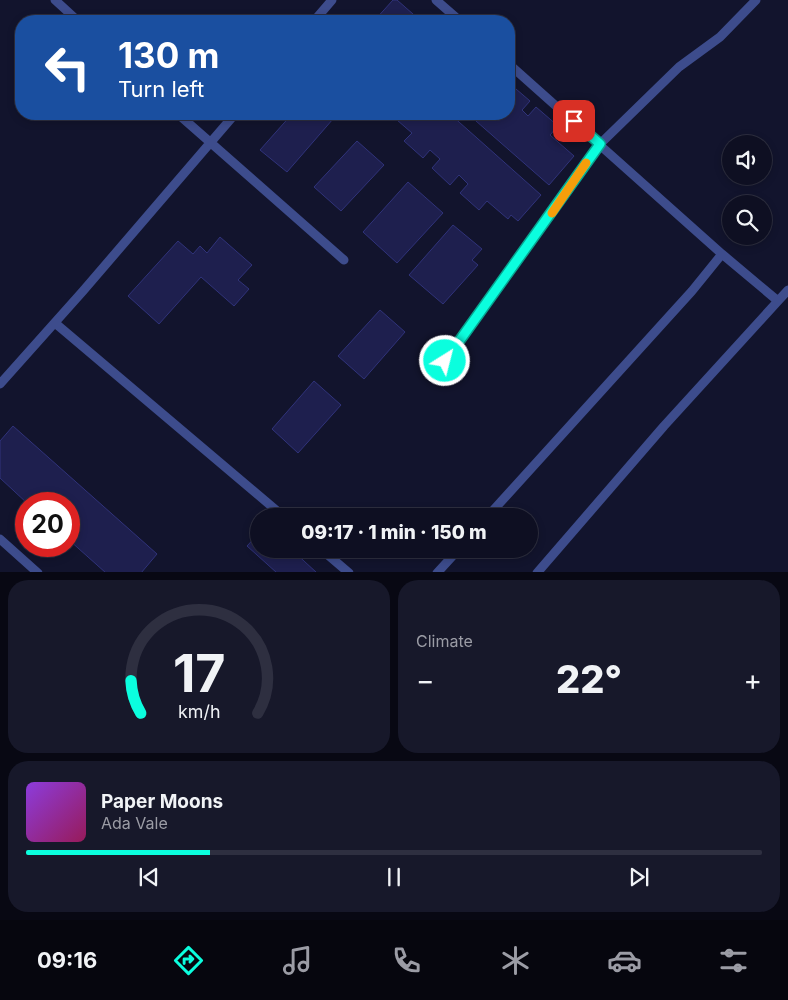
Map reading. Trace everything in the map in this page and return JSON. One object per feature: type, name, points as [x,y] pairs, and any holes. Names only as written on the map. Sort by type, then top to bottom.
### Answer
[{"type":"lane","points":[[55,0],[71,15]]},
{"type":"lane","points":[[319,15],[332,0]]},
{"type":"lane","points":[[436,0],[453,15]]},
{"type":"lane","points":[[445,361],[600,144],[679,68],[720,37],[756,0]]},
{"type":"lane","points":[[515,69],[722,254],[778,301]]},
{"type":"lane","points":[[185,120],[344,260]]},
{"type":"lane","points":[[0,384],[231,120]]},
{"type":"lane","points":[[495,508],[692,291],[722,254]]},
{"type":"lane","points":[[537,572],[664,426],[788,290]]},
{"type":"lane","points":[[54,323],[274,508]]},
{"type":"lane","points":[[0,539],[38,572]]},
{"type":"lane","points":[[332,558],[349,572]]},
{"type":"lane","points":[[437,572],[450,558]]},
{"type":"building","points":[[393,0],[397,0],[414,15],[379,15]]},
{"type":"building","points":[[515,88],[530,101],[522,110],[528,116],[536,107],[558,126],[550,135],[574,156],[549,185],[475,120],[515,120]]},
{"type":"building","points":[[287,120],[332,120],[287,172],[260,150]]},
{"type":"building","points":[[397,120],[457,120],[541,195],[518,221],[511,215],[508,219],[487,201],[479,210],[460,193],[468,184],[459,175],[450,185],[432,168],[440,159],[430,150],[423,158],[404,141],[412,133]]},
{"type":"building","points":[[357,141],[384,165],[341,211],[314,187]]},
{"type":"building","points":[[408,182],[443,213],[397,263],[363,232]]},
{"type":"building","points":[[453,225],[482,249],[472,260],[478,265],[443,304],[409,275]]},
{"type":"building","points":[[220,237],[252,265],[238,280],[249,289],[234,306],[201,277],[159,324],[128,296],[178,241],[193,254],[200,246],[207,253]]},
{"type":"building","points":[[380,310],[405,332],[364,379],[338,356]]},
{"type":"building","points":[[314,381],[341,405],[298,453],[272,429]]},
{"type":"building","points":[[13,426],[157,554],[142,572],[105,572],[80,550],[80,492],[15,492],[0,478],[0,441]]},
{"type":"building","points":[[260,558],[301,558],[316,572],[276,572]]},
{"type":"slow traffic","points":[[552,213],[586,163]]},
{"type":"route","points":[[445,361],[600,144],[574,121]]}]
